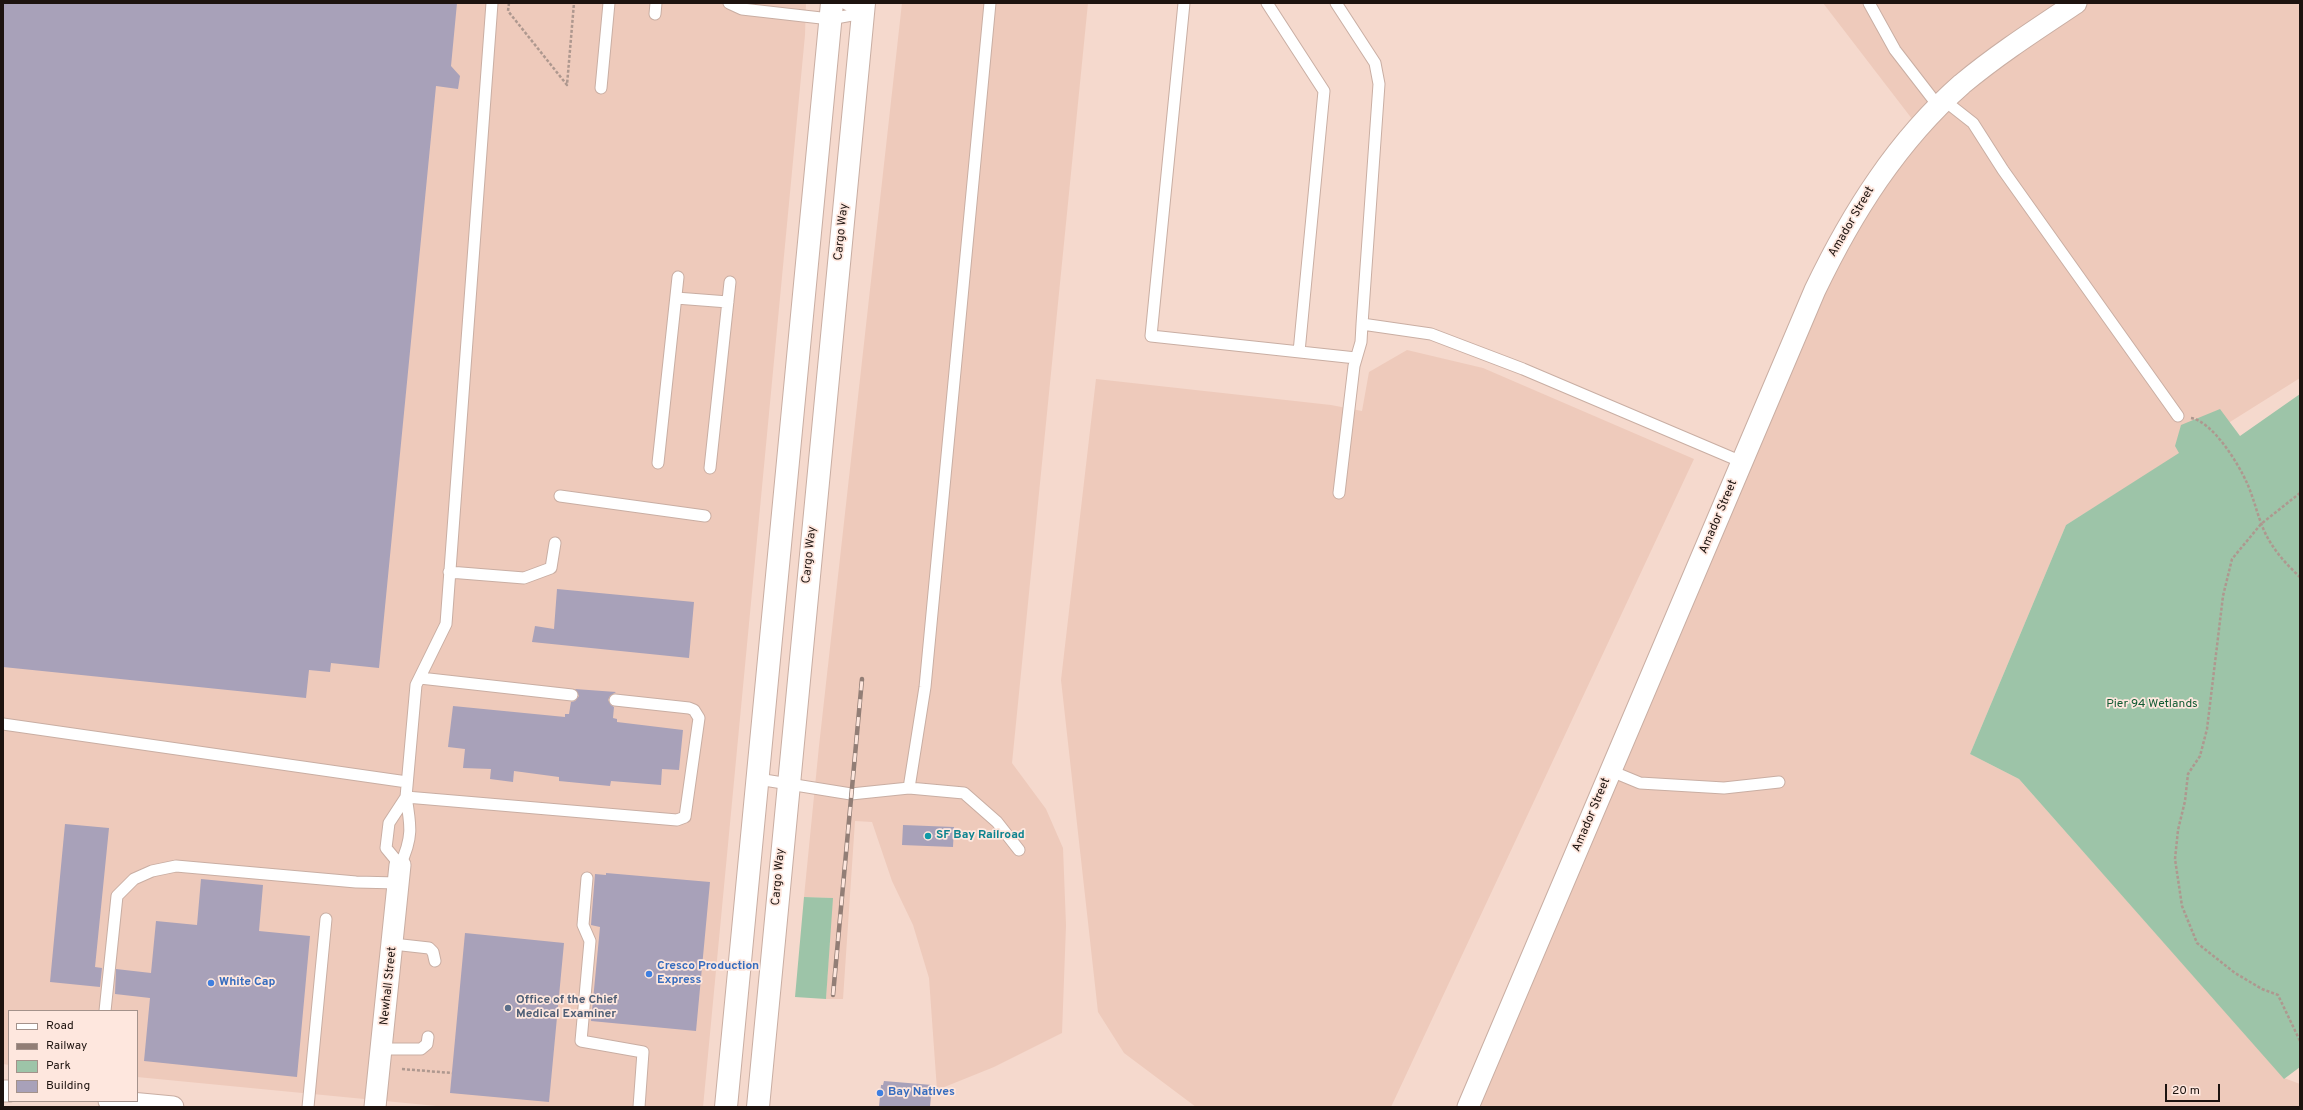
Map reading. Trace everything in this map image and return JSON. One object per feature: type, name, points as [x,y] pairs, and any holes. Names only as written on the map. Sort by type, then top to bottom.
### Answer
[{"type":"main road","points":[[726,1107],[835,8]]},
{"type":"main road","name":"Cargo Way","points":[[758,1107],[788,783],[864,8]]},
{"type":"street","name":"Amador Street","points":[[1468,1107],[1815,290],[1839,240],[1866,195],[1895,155],[1942,104],[1962,85],[2002,53],[2076,3]]},
{"type":"street","name":"Newhall Street","points":[[375,1107],[393,944],[399,874]]},
{"type":"street","points":[[120,1102],[173,1107]]},
{"type":"lane","points":[[399,874],[409,847],[410,825],[406,797],[416,685],[446,624],[492,3]]},
{"type":"lane","points":[[601,88],[609,3]]},
{"type":"lane","points":[[655,14],[656,3]]},
{"type":"lane","points":[[729,3],[742,9],[864,8]]},
{"type":"lane","points":[[909,788],[925,687],[990,3]]},
{"type":"lane","points":[[1184,3],[1151,336],[1356,358]]},
{"type":"lane","points":[[1267,3],[1324,91],[1299,352]]},
{"type":"lane","points":[[1336,3],[1375,64],[1379,84],[1361,342],[1356,358],[1339,493]]},
{"type":"lane","points":[[1869,3],[1895,50],[1942,104],[1973,123],[2007,176],[2178,416]]},
{"type":"lane","points":[[835,8],[864,8]]},
{"type":"lane","points":[[658,463],[678,277]]},
{"type":"lane","points":[[710,468],[730,282]]},
{"type":"lane","points":[[676,298],[728,302]]},
{"type":"lane","points":[[1362,324],[1438,336],[1523,369],[1742,462]]},
{"type":"lane","points":[[560,496],[705,516]]},
{"type":"lane","points":[[450,572],[524,578],[551,568],[555,543]]},
{"type":"lane","points":[[420,678],[572,696]]},
{"type":"lane","points":[[406,797],[677,820],[685,817],[699,718],[697,714],[689,708],[615,700]]},
{"type":"lane","points":[[3,724],[407,782]]},
{"type":"lane","points":[[1611,771],[1640,782],[1724,788],[1779,782]]},
{"type":"lane","points":[[758,779],[851,794],[909,788],[964,793],[997,822],[1019,850]]},
{"type":"lane","points":[[399,874],[386,848],[389,823],[406,797]]},
{"type":"lane","points":[[105,1010],[117,896],[134,879],[152,870],[176,866],[356,882],[399,874]]},
{"type":"lane","points":[[587,878],[583,925],[590,941],[581,1041],[642,1052],[639,1107]]},
{"type":"lane","points":[[308,1107],[326,919]]},
{"type":"lane","points":[[393,944],[429,948],[433,952],[436,961]]},
{"type":"lane","points":[[382,1049],[421,1049],[427,1044],[428,1037]]},
{"type":"path","points":[[509,3],[508,11],[567,85],[574,3]]},
{"type":"path","points":[[2178,416],[2196,419],[2211,428],[2237,464],[2247,483],[2261,524],[2272,545],[2300,577]]},
{"type":"path","points":[[2300,494],[2261,524],[2232,558],[2222,596],[2207,729],[2200,756],[2188,774],[2185,801],[2178,830],[2175,859],[2182,906],[2197,943],[2234,973],[2262,989],[2278,995],[2300,1040]]},
{"type":"path","points":[[402,1069],[452,1073]]},
{"type":"shaded area","points":[[3,3],[806,3],[805,35],[703,1107],[447,1107],[138,1077],[138,1010],[8,1010],[8,1065],[3,1064]]},
{"type":"shaded area","points":[[902,3],[1088,3],[1012,763],[1046,809],[1063,848],[1066,925],[1062,1033],[994,1067],[937,1090],[929,978],[913,925],[892,881],[872,822],[855,821],[843,999],[826,999],[832,898],[804,897],[819,746]]},
{"type":"shaded area","points":[[1823,3],[2300,3],[2300,378],[2066,525],[1970,754],[2019,779],[2284,1078],[2300,1084],[2300,1107],[1468,1107],[1860,205],[1919,128]]},
{"type":"shaded area","points":[[1407,350],[1483,368],[1694,459],[1391,1107],[1196,1107],[1124,1053],[1098,1012],[1061,680],[1096,379],[1331,405],[1362,411],[1369,372]]},
{"type":"green space","name":"Pier 94 Wetlands","points":[[2300,394],[2300,1067],[2284,1079],[2019,779],[1970,754],[2066,525],[2179,453],[2175,446],[2181,425],[2220,409],[2240,436]]},
{"type":"green space","points":[[804,897],[833,898],[826,999],[795,997]]},
{"type":"building","points":[[3,3],[457,3],[451,66],[460,76],[458,89],[436,86],[379,668],[331,663],[330,672],[309,670],[306,698],[3,667]]},
{"type":"building","points":[[557,589],[694,602],[689,658],[532,642],[535,626],[554,629]]},
{"type":"building","points":[[575,689],[616,692],[610,696],[608,700],[614,707],[613,718],[617,719],[617,722],[683,730],[679,770],[662,769],[661,785],[611,781],[610,786],[559,781],[559,777],[514,771],[513,782],[490,779],[491,769],[463,768],[465,749],[448,747],[453,706],[565,717],[565,714],[569,714],[571,702],[575,701],[579,696]]},
{"type":"building","points":[[65,824],[109,828],[95,967],[102,968],[100,987],[50,982]]},
{"type":"building","name":"SF Bay Railroad","points":[[903,825],[954,827],[953,847],[902,845]]},
{"type":"building","name":"Cresco Production Express","points":[[606,873],[710,882],[696,1031],[591,1021],[600,927],[591,925],[595,874],[606,875]]},
{"type":"building","name":"White Cap","points":[[201,879],[263,885],[259,931],[310,936],[297,1077],[144,1061],[150,998],[115,994],[116,969],[151,973],[156,921],[197,925]]},
{"type":"building","name":"Office of the Chief Medical Examiner","points":[[465,933],[564,943],[549,1102],[450,1093]]},
{"type":"building","points":[[884,1081],[932,1085],[930,1107],[879,1107],[881,1085],[883,1085]]},
{"type":"railway","points":[[833,995],[862,679]]},
{"type":"place","name":"SF Bay Railroad","points":[[928,836]]},
{"type":"place","name":"Cresco Production Express","points":[[649,974]]},
{"type":"place","name":"White Cap","points":[[211,983]]},
{"type":"place","name":"Office of the Chief Medical Examiner","points":[[508,1008]]},
{"type":"place","name":"Bay Natives","points":[[880,1093]]}]
